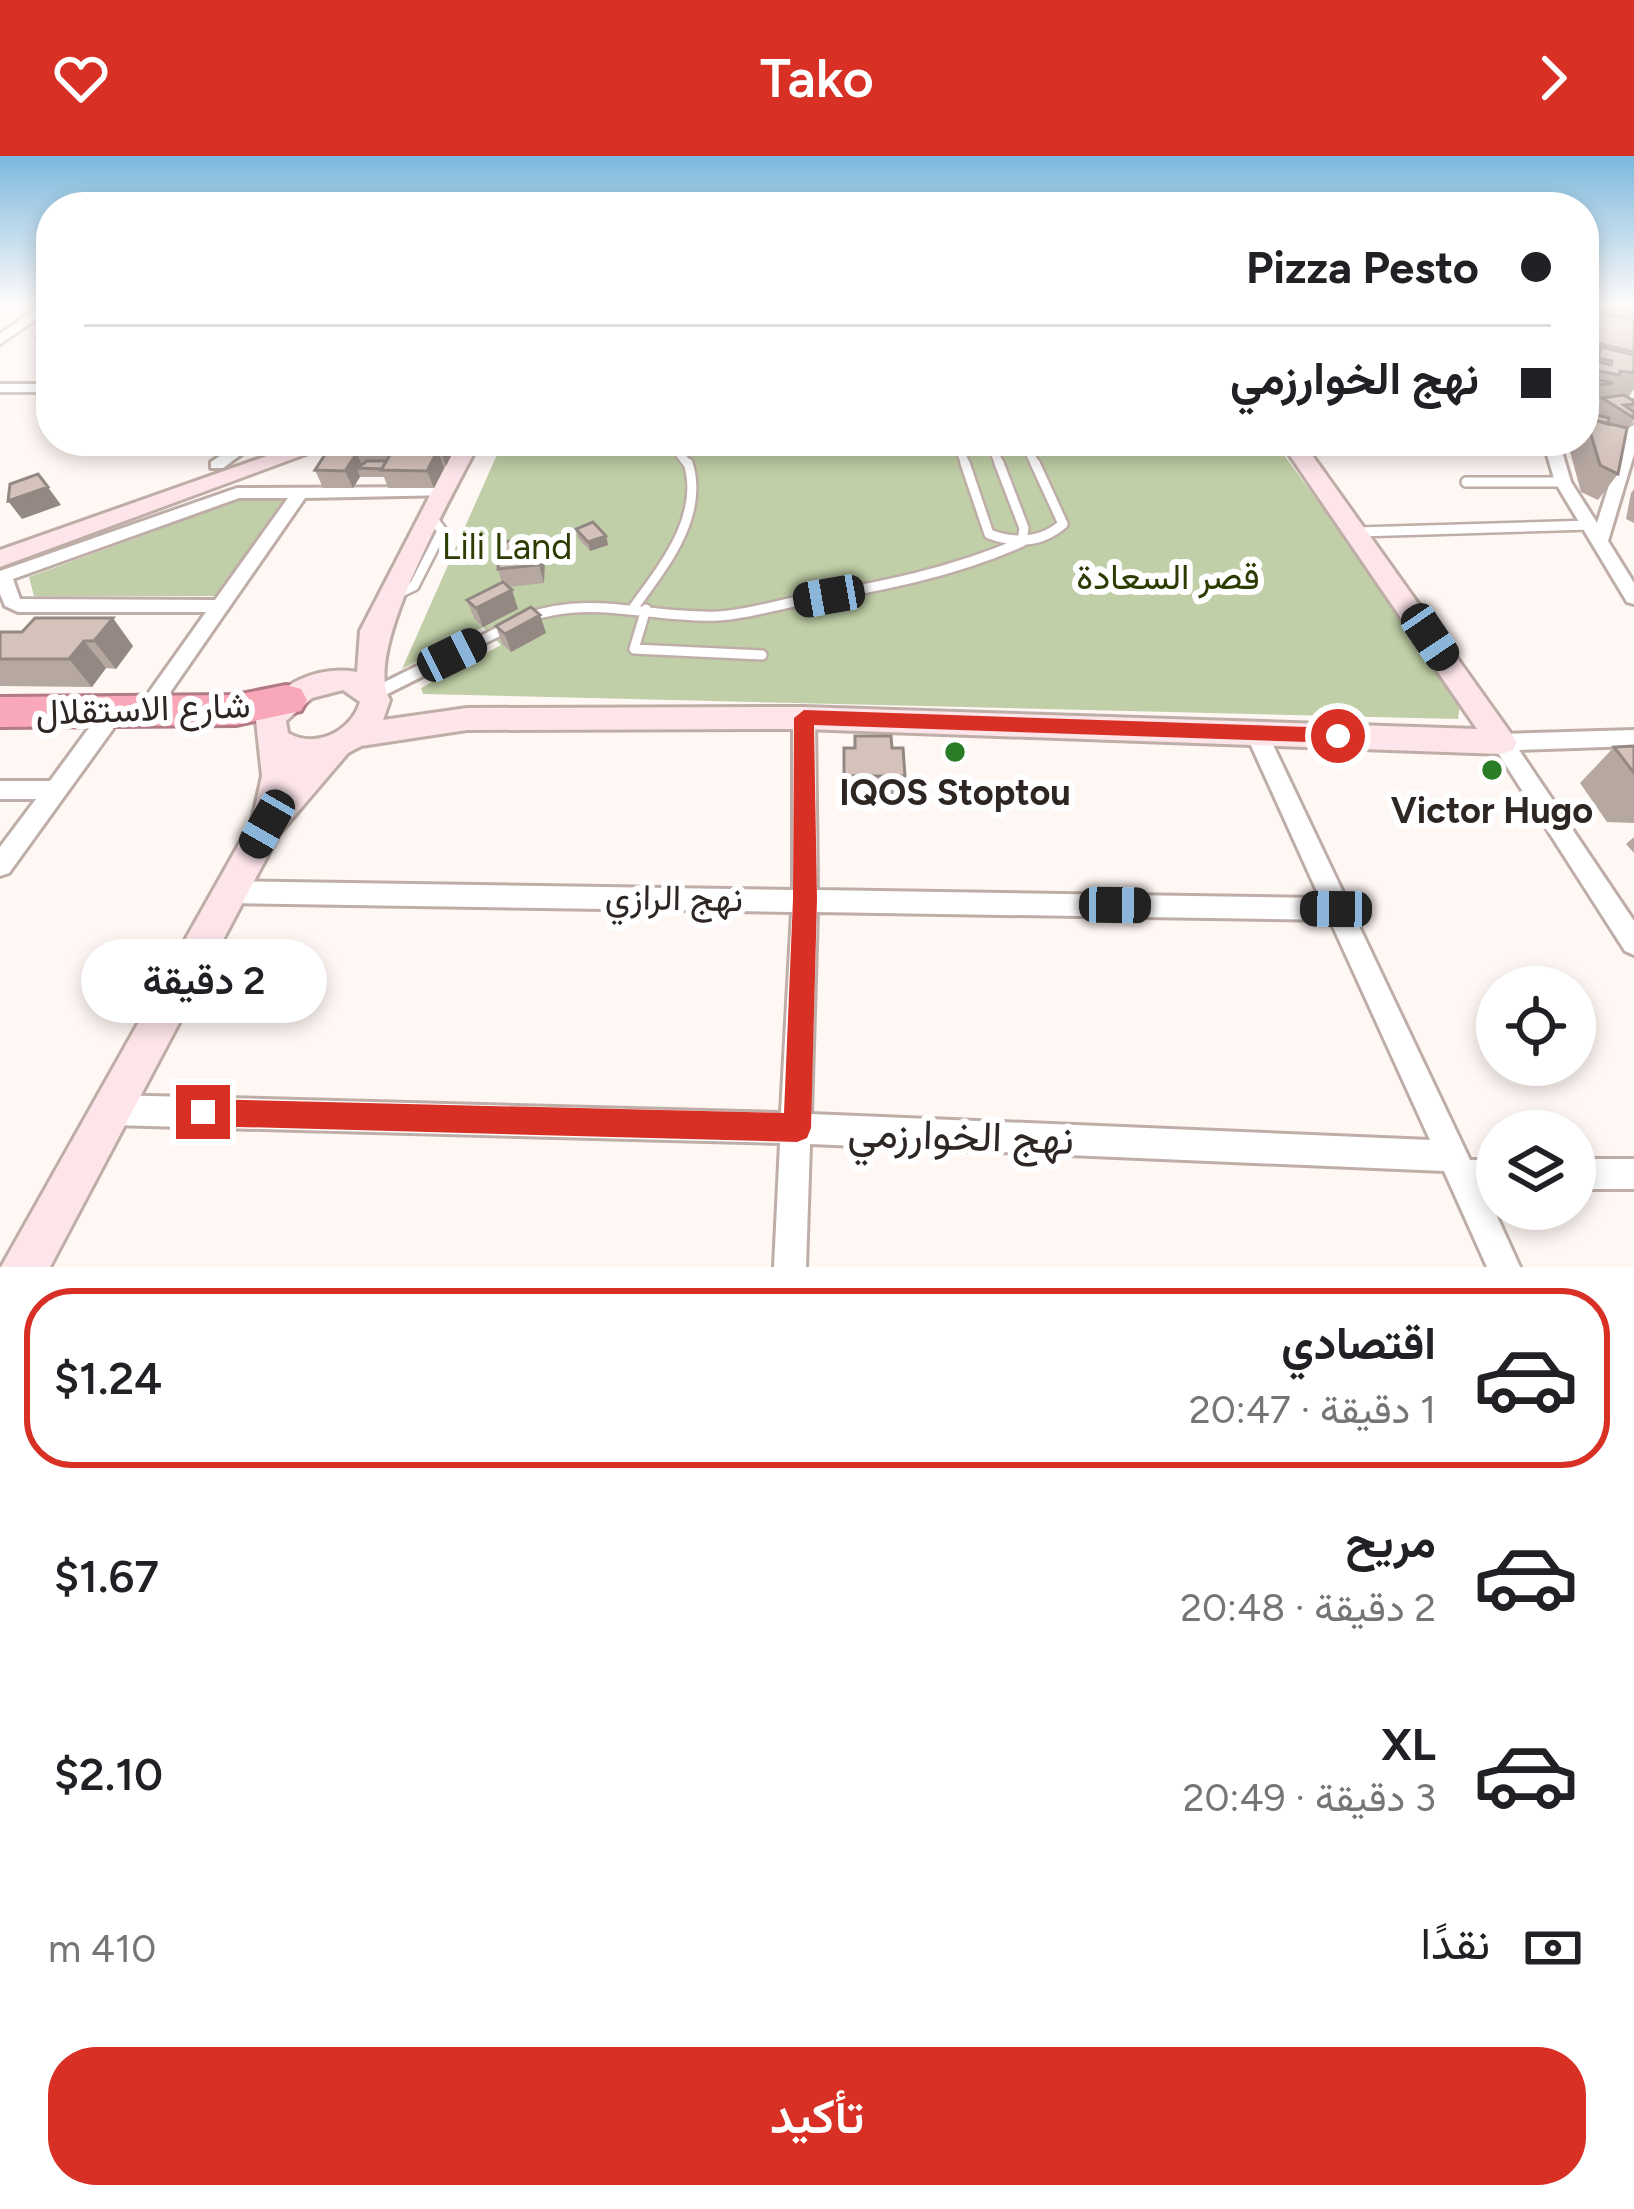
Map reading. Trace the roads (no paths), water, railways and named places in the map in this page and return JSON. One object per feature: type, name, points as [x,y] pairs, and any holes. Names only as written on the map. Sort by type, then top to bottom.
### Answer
[{"type":"highway","name":"شارع الاستقلال","points":[[0,712],[236,710],[284,718]]},
{"type":"highway","name":"شارع الاستقلال","points":[[0,722],[219,725],[284,718]]},
{"type":"main road","points":[[0,541],[242,456]]},
{"type":"main road","points":[[1,571],[292,456]]},
{"type":"main road","points":[[267,824],[284,718],[374,631],[462,456]]},
{"type":"main road","points":[[1302,456],[1502,742]]},
{"type":"main road","points":[[25,1267],[267,824],[371,718],[374,631]]},
{"type":"main road","points":[[284,718],[343,680],[373,695],[467,719]]},
{"type":"main road","points":[[284,718],[306,752],[345,740],[467,719],[804,718],[1502,742]]},
{"type":"street","points":[[0,388],[36,388]]},
{"type":"street","points":[[1599,410],[1634,404]]},
{"type":"street","points":[[1595,532],[1626,485],[1634,429]]},
{"type":"street","points":[[217,465],[230,456]]},
{"type":"street","points":[[1555,456],[1562,482],[1632,592]]},
{"type":"street","points":[[222,606],[15,605],[1,571],[237,493],[445,492]]},
{"type":"street","points":[[146,712],[300,493]]},
{"type":"street","points":[[790,1267],[805,899],[804,718]]},
{"type":"street","points":[[0,866],[105,723]]},
{"type":"street","points":[[1256,732],[1504,1267]]},
{"type":"street","points":[[1502,742],[1634,738]]},
{"type":"street","points":[[1502,742],[1634,944]]},
{"type":"street","points":[[0,790],[55,790]]},
{"type":"street","name":"نهج الرازي","points":[[229,892],[1336,909]]},
{"type":"street","name":"نهج الخوارزمي","points":[[112,1110],[797,1128],[1476,1170]]},
{"type":"street","points":[[1596,1174],[1634,1174]]},
{"type":"lane","points":[[683,456],[692,466],[691,497],[665,563],[640,608],[634,649],[762,655]]},
{"type":"lane","points":[[962,456],[989,534],[1022,542]]},
{"type":"lane","points":[[996,456],[1024,528],[1022,542]]},
{"type":"lane","points":[[373,695],[551,607],[594,603],[692,615],[740,612],[986,560],[1058,531],[1063,524],[1031,456]]},
{"type":"lane","points":[[1466,482],[1562,482]]},
{"type":"lane","points":[[1358,532],[1595,532]]},
{"type":"place","name":"IQOS Stoptou","points":[[955,752]]},
{"type":"place","name":"Victor Hugo","points":[[1492,770]]},
{"type":"park label","name":"Lili Land","points":[[507,546]]},
{"type":"park label","name":"قصر السعادة","points":[[1168,576]]}]
